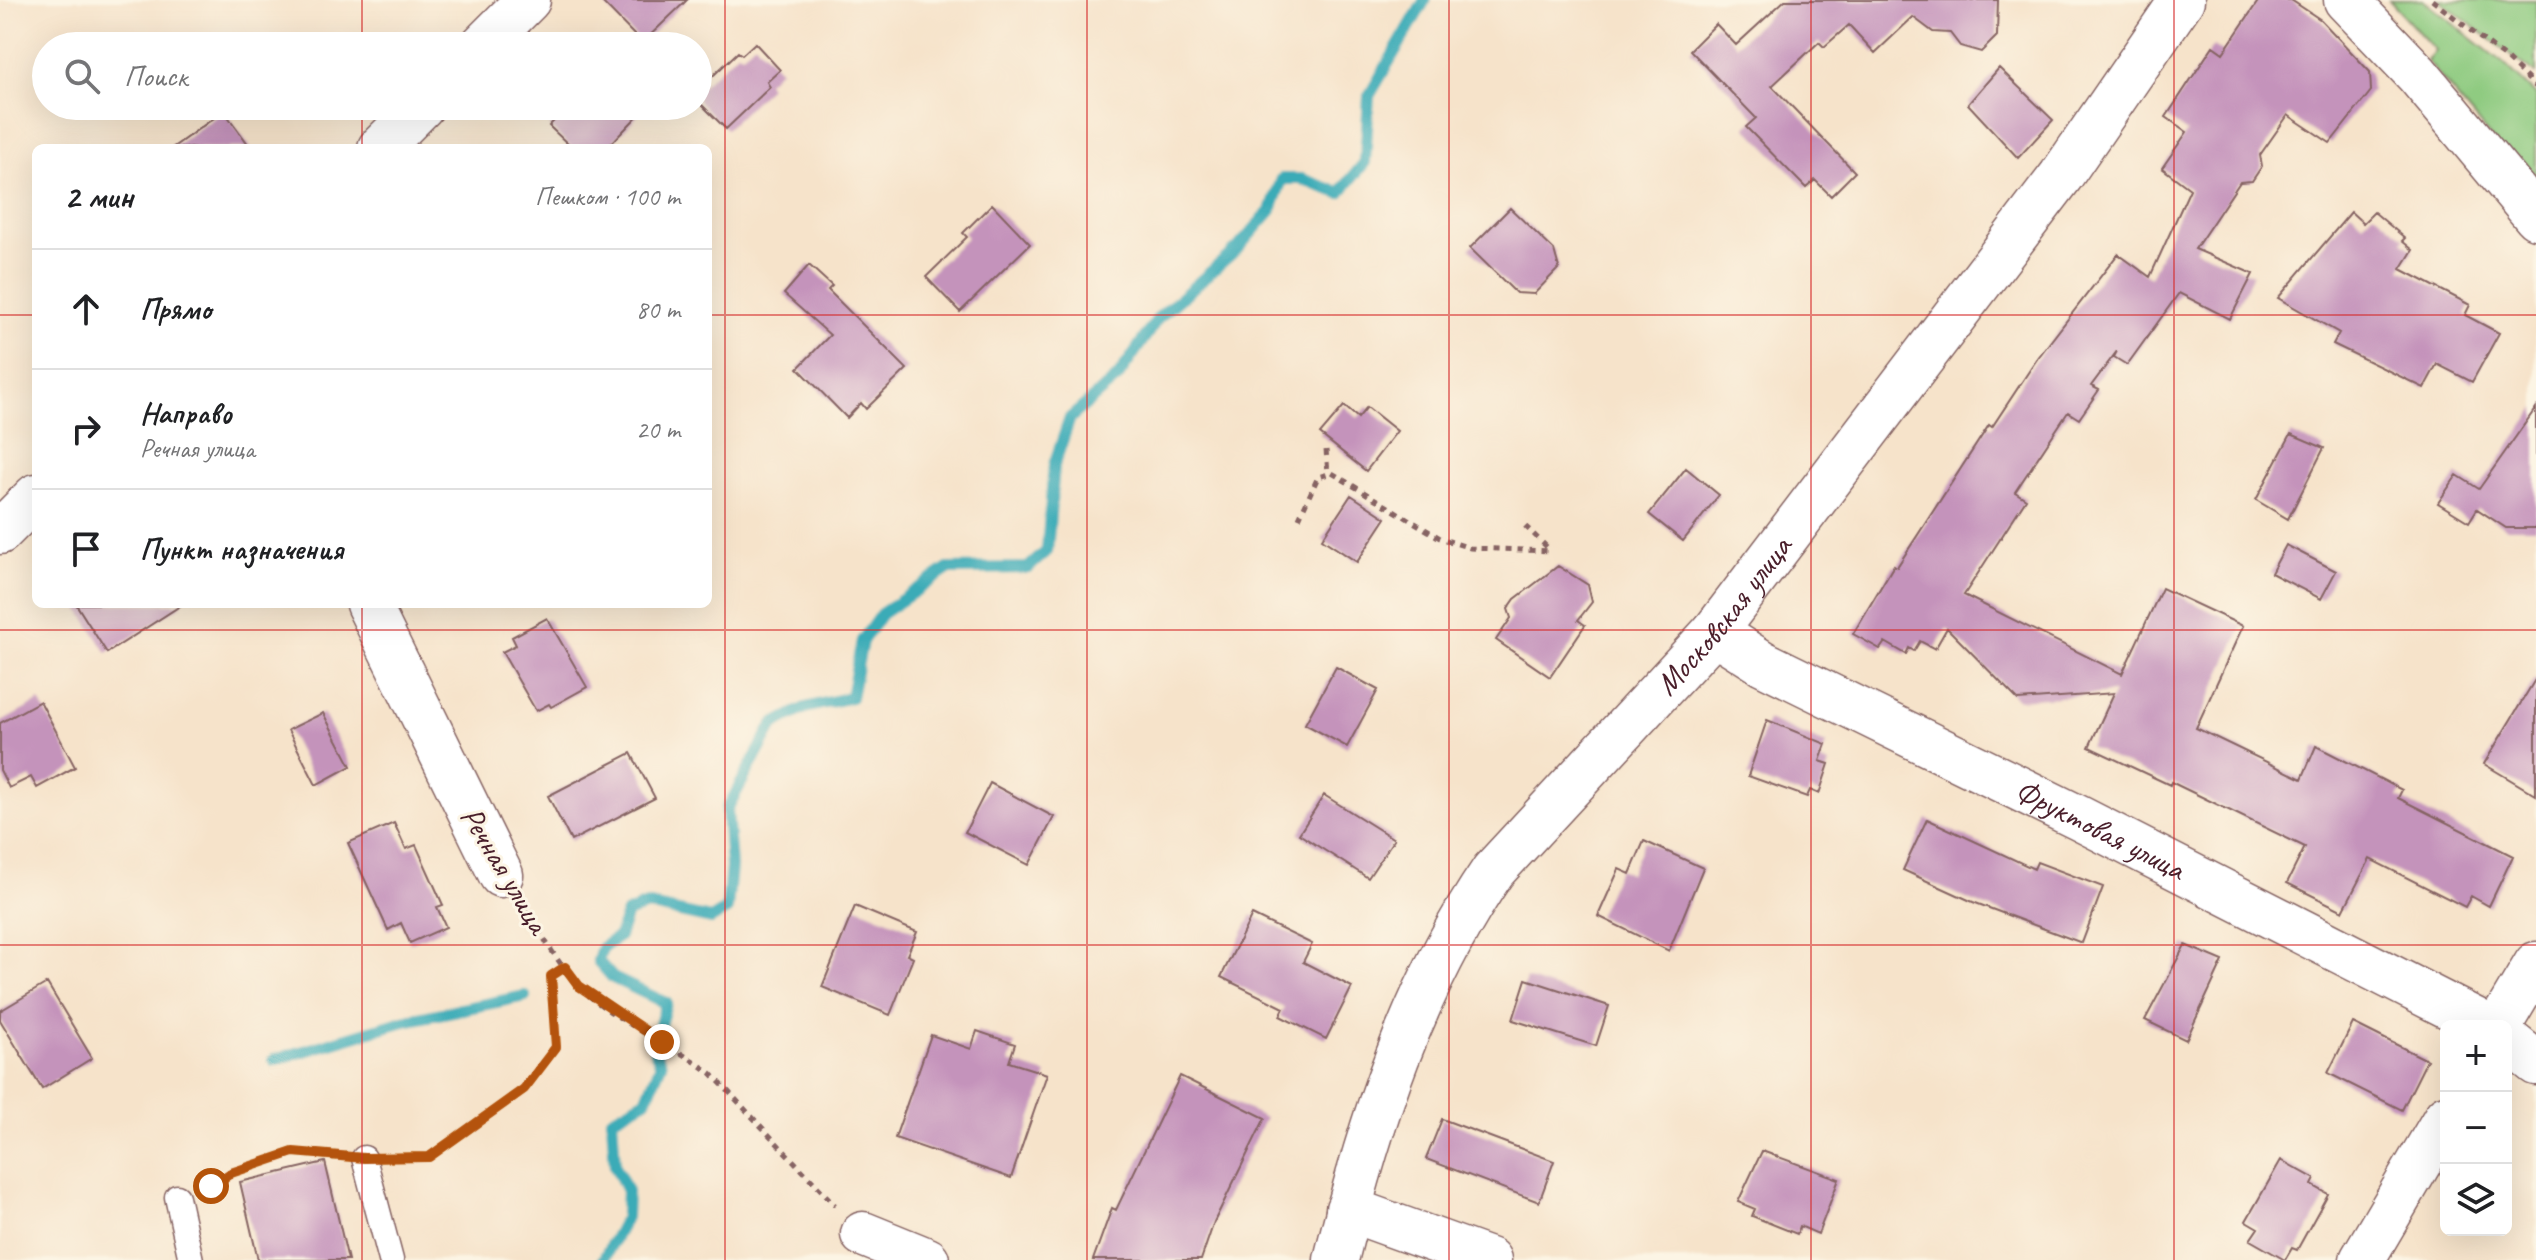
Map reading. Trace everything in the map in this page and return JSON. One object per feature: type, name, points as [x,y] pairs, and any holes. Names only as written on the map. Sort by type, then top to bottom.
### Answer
[{"type":"street","points":[[496,32],[528,0]]},
{"type":"street","name":"Московская улица","points":[[1336,1260],[1348,1209],[1397,1059],[1423,994],[1474,899],[1493,871],[1714,632],[2061,176],[2182,0]]},
{"type":"street","points":[[2346,0],[2417,74],[2536,217]]},
{"type":"street","points":[[384,144],[408,120]]},
{"type":"street","points":[[0,532],[32,500]]},
{"type":"street","name":"Речная улица","points":[[370,608],[501,875]]},
{"type":"street","name":"Фруктовая улица","points":[[1714,632],[1763,663],[2079,818],[2475,1020]]},
{"type":"street","points":[[2503,1020],[2536,964]]},
{"type":"street","points":[[2512,1044],[2536,1063]]},
{"type":"street","points":[[2362,1260],[2440,1127]]},
{"type":"street","points":[[1348,1209],[1489,1260]]},
{"type":"street","points":[[863,1234],[927,1260]]},
{"type":"lane","points":[[364,1158],[391,1260]]},
{"type":"lane","points":[[177,1197],[191,1260]]},
{"type":"path","points":[[2432,0],[2536,87]]},
{"type":"path","points":[[1326,450],[1328,473]]},
{"type":"path","points":[[1299,518],[1318,477],[1328,473]]},
{"type":"path","points":[[1328,473],[1440,538],[1470,548],[1551,551],[1525,526]]},
{"type":"path","name":"Речная улица","points":[[501,875],[579,986],[651,1038],[711,1073],[863,1234]]},
{"type":"path","points":[[177,1197],[211,1186],[231,1173],[293,1152],[364,1158],[429,1157],[524,1089],[556,1047],[551,976],[565,967]]},
{"type":"green space","points":[[2389,0],[2423,0],[2503,63],[2536,95],[2536,192],[2427,61],[2435,50]]},
{"type":"green space","points":[[2439,0],[2536,0],[2536,74]]},
{"type":"building","points":[[600,0],[687,0],[654,32],[631,32]]},
{"type":"building","points":[[1785,0],[1998,0],[1997,36],[1981,52],[1960,46],[1950,33],[1933,32],[1913,17],[1875,53],[1849,25],[1824,47],[1819,42],[1772,86],[1855,172],[1831,196],[1815,180],[1806,188],[1746,127],[1756,118],[1690,50],[1716,24],[1736,45]]},
{"type":"building","points":[[2259,0],[2291,0],[2321,20],[2370,72],[2371,91],[2330,143],[2288,115],[2260,155],[2262,166],[2252,181],[2240,182],[2195,249],[2253,274],[2230,319],[2179,293],[2127,365],[2114,357],[2117,351],[2091,386],[2099,390],[2079,419],[2068,412],[2015,492],[2026,499],[1964,595],[2122,674],[2162,588],[2243,626],[2196,728],[2302,779],[2316,746],[2402,790],[2398,798],[2513,856],[2489,906],[2471,896],[2465,907],[2370,859],[2343,911],[2287,883],[2305,847],[2171,782],[2170,785],[2089,747],[2114,693],[2018,700],[1947,628],[1935,649],[1920,641],[1914,651],[1909,648],[1906,654],[1885,642],[1880,649],[1853,634],[1894,565],[1897,567],[1989,425],[1992,427],[2037,359],[2118,254],[2150,277],[2190,189],[2162,168],[2187,132],[2166,117],[2213,46],[2223,53]]},
{"type":"building","points":[[755,43],[780,70],[767,82],[770,87],[726,129],[712,115],[712,77],[738,52],[742,55]]},
{"type":"building","points":[[1999,68],[2053,120],[2018,158],[1968,104]]},
{"type":"building","points":[[211,120],[231,120],[248,144],[178,144]]},
{"type":"building","points":[[555,120],[634,120],[611,144],[568,144],[549,126]]},
{"type":"building","points":[[992,204],[1030,244],[960,312],[926,277],[967,237],[963,233]]},
{"type":"building","points":[[1510,208],[1554,250],[1559,268],[1534,294],[1516,293],[1470,248]]},
{"type":"building","points":[[2351,212],[2363,223],[2374,212],[2405,238],[2402,241],[2413,250],[2401,269],[2470,305],[2465,315],[2499,333],[2472,382],[2437,364],[2424,388],[2333,344],[2339,333],[2278,298]]},
{"type":"building","points":[[809,265],[832,286],[828,290],[907,369],[866,409],[861,403],[847,418],[798,368],[830,335],[784,294]]},
{"type":"building","points":[[1344,406],[1358,418],[1367,407],[1397,431],[1366,471],[1320,434]]},
{"type":"building","points":[[2536,408],[2536,528],[2506,528],[2477,509],[2469,522],[2438,503],[2457,475],[2479,489]]},
{"type":"building","points":[[2291,434],[2324,448],[2288,519],[2256,500]]},
{"type":"building","points":[[1686,468],[1719,495],[1683,541],[1649,514]]},
{"type":"building","points":[[1351,495],[1386,518],[1357,562],[1322,539]]},
{"type":"building","points":[[2286,545],[2336,571],[2321,599],[2271,573]]},
{"type":"building","points":[[1558,566],[1588,585],[1592,602],[1578,620],[1585,625],[1550,677],[1496,640],[1511,618],[1508,609],[1515,599]]},
{"type":"building","points":[[79,608],[177,608],[107,653]]},
{"type":"building","points":[[547,618],[587,687],[551,707],[549,704],[536,711],[502,652],[516,645],[512,637]]},
{"type":"building","points":[[1336,667],[1378,690],[1347,747],[1305,724]]},
{"type":"building","points":[[2536,678],[2536,795],[2484,764]]},
{"type":"building","points":[[40,701],[75,767],[37,788],[31,777],[9,788],[0,770],[0,723]]},
{"type":"building","points":[[323,713],[351,766],[316,785],[288,730]]},
{"type":"building","points":[[1767,720],[1826,744],[1820,761],[1829,764],[1819,794],[1810,790],[1807,797],[1748,776]]},
{"type":"building","points":[[631,753],[655,798],[571,841],[548,796]]},
{"type":"building","points":[[990,783],[1054,817],[1029,865],[965,832]]},
{"type":"building","points":[[1324,795],[1394,839],[1368,878],[1299,834]]},
{"type":"building","points":[[1927,819],[2034,869],[2037,862],[2103,887],[2082,943],[1973,902],[1903,870]]},
{"type":"building","points":[[394,823],[406,849],[416,845],[443,905],[437,907],[446,927],[410,943],[401,923],[388,930],[348,843]]},
{"type":"building","points":[[1644,841],[1703,868],[1669,951],[1598,916],[1619,869],[1630,874]]},
{"type":"building","points":[[855,906],[917,932],[907,955],[913,958],[890,1015],[822,987]]},
{"type":"building","points":[[1252,915],[1312,944],[1303,962],[1352,987],[1326,1039],[1280,1016],[1284,1008],[1221,977]]},
{"type":"building","points":[[2185,945],[2223,961],[2186,1040],[2145,1020]]},
{"type":"building","points":[[1526,979],[1609,1006],[1596,1046],[1513,1020]]},
{"type":"building","points":[[47,983],[92,1058],[42,1089],[0,1020],[0,1011]]},
{"type":"building","points":[[2353,1023],[2427,1060],[2402,1110],[2328,1073]]},
{"type":"building","points":[[977,1031],[1015,1044],[1009,1062],[1047,1074],[1011,1178],[895,1138],[931,1035],[971,1049]]},
{"type":"building","points":[[1180,1076],[1265,1118],[1214,1222],[1201,1260],[1093,1260],[1112,1208],[1116,1210]]},
{"type":"building","points":[[1442,1119],[1554,1161],[1539,1202],[1426,1159]]},
{"type":"building","points":[[1762,1151],[1839,1179],[1818,1234],[1800,1226],[1797,1234],[1752,1216],[1755,1209],[1738,1202]]},
{"type":"building","points":[[2281,1160],[2315,1179],[2312,1185],[2328,1194],[2297,1250],[2292,1248],[2285,1260],[2250,1240],[2258,1228],[2246,1221]]},
{"type":"building","points":[[325,1162],[348,1260],[258,1260],[240,1182]]},
{"type":"waterway","points":[[658,1032],[666,1003],[613,978],[598,961],[602,948],[619,936],[627,913],[647,905],[711,919],[727,909],[731,867],[727,809],[773,725],[805,708],[851,697],[862,641],[881,614],[948,569],[1028,568],[1047,551],[1054,465],[1070,418],[1118,377],[1158,318],[1238,248],[1271,210],[1282,179],[1301,179],[1340,193],[1365,162],[1369,96],[1425,0]]},
{"type":"waterway","points":[[274,1060],[404,1021],[525,996]]},
{"type":"waterway","points":[[603,1260],[626,1217],[627,1191],[615,1166],[612,1119],[646,1100],[661,1064],[655,1051]]},
{"type":"route","points":[[211,1186],[231,1173],[293,1152],[333,1157],[429,1157],[524,1089],[556,1047],[551,976],[565,967],[579,986],[651,1038],[662,1042]]}]
